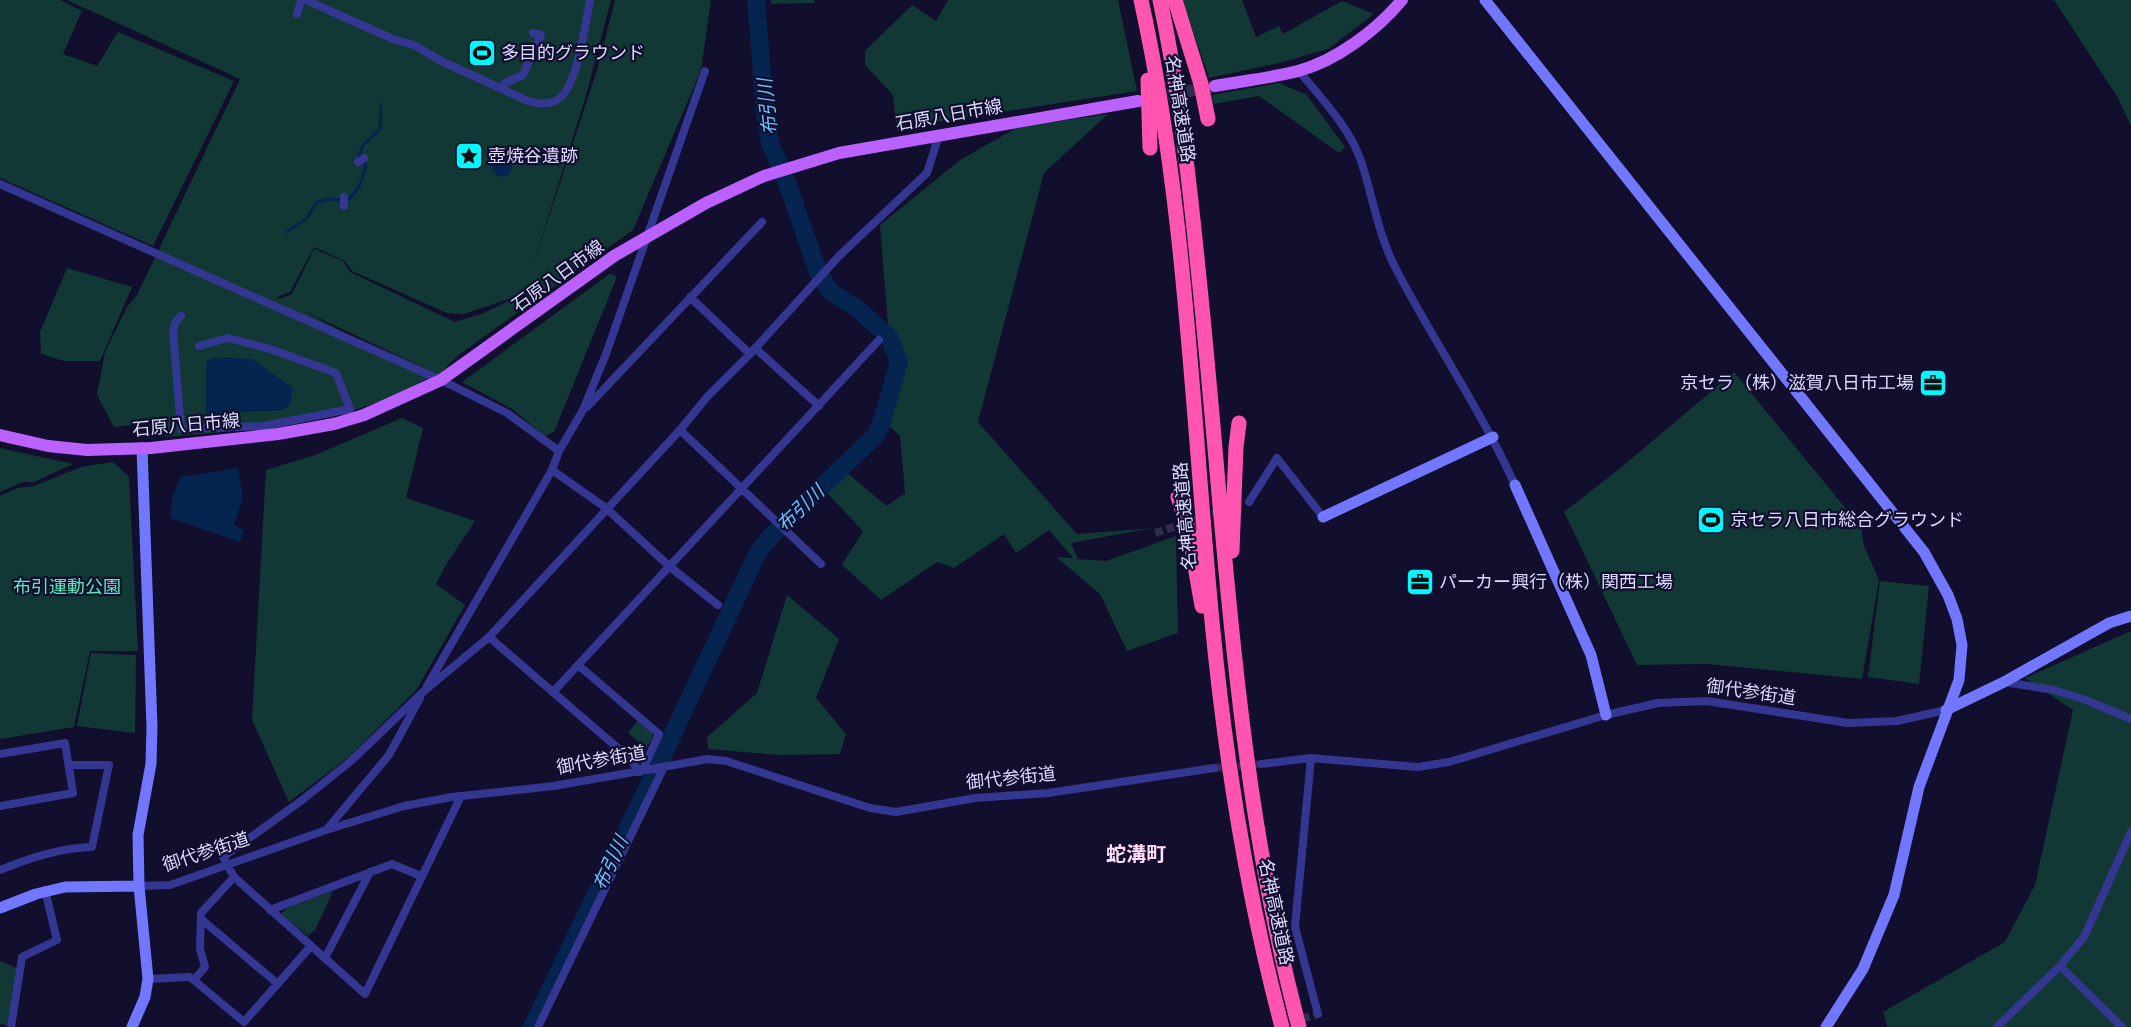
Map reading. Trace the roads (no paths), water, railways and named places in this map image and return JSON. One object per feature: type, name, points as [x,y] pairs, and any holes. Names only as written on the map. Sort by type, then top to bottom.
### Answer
[{"type":"highway","name":"名神高速道路","points":[[1141,0],[1166,132],[1188,324],[1212,623],[1228,747],[1253,897],[1282,1027]]},
{"type":"highway","name":"名神高速道路","points":[[1160,0],[1172,59],[1184,139],[1205,330],[1232,638],[1254,807],[1268,894],[1299,1027]]},
{"type":"highway","points":[[1175,0],[1201,84],[1208,119]]},
{"type":"highway","points":[[1150,42],[1146,66],[1149,89],[1150,148]]},
{"type":"highway","points":[[1232,638],[1235,618],[1232,555],[1236,447],[1239,423]]},
{"type":"highway","points":[[1178,497],[1189,532],[1228,747]]},
{"type":"main road","points":[[1215,86],[1299,71],[1329,58],[1371,32],[1402,0]]},
{"type":"main road","name":"石原八日市線","points":[[0,435],[48,446],[87,450],[142,448],[285,433],[334,424],[364,415],[441,380],[614,256],[706,204],[781,171],[839,153],[939,134],[1138,101]]},
{"type":"street","points":[[297,14],[300,0]]},
{"type":"street","points":[[306,0],[393,39],[414,45],[447,64],[528,101],[543,104],[553,102],[563,95],[569,84],[582,43],[590,0]]},
{"type":"street","points":[[1485,0],[1924,552],[1948,595],[1957,619],[1962,645],[1960,680],[1946,710],[1919,787],[1894,895],[1863,969],[1826,1027]]},
{"type":"street","points":[[503,88],[505,83],[523,75],[541,35],[534,33]]},
{"type":"street","points":[[584,410],[705,71]]},
{"type":"street","points":[[1299,71],[1343,127],[1361,159],[1377,223],[1395,268],[1493,437],[1592,655],[1606,715]]},
{"type":"street","points":[[461,796],[420,876],[365,994],[234,877],[223,857],[301,801],[351,762],[424,691],[489,637],[680,430],[707,397],[750,354],[817,280],[927,173],[939,134]]},
{"type":"street","points":[[0,184],[441,380],[507,413],[558,451]]},
{"type":"street","points":[[344,197],[344,206]]},
{"type":"street","points":[[326,830],[389,755],[552,470],[558,451],[584,410],[762,222]]},
{"type":"street","points":[[690,297],[750,354]]},
{"type":"street","points":[[181,316],[176,321],[173,332],[181,429],[264,426],[350,409],[336,373],[274,350],[228,338],[199,346]]},
{"type":"street","points":[[554,690],[744,488],[879,340]]},
{"type":"street","points":[[755,348],[819,406]]},
{"type":"street","points":[[680,430],[744,488],[821,564]]},
{"type":"street","points":[[1249,502],[1277,458],[1323,517],[1493,437]]},
{"type":"street","points":[[132,1027],[145,997],[148,979],[139,886],[139,828],[151,764],[152,727],[142,448]]},
{"type":"street","points":[[552,470],[606,508],[669,566],[718,605]]},
{"type":"street","name":"御代参街道","points":[[1261,764],[1311,758],[1418,767],[1434,765],[1477,756],[1606,715],[1658,703],[1707,701],[1848,723],[1897,721],[1946,710],[2004,682],[2109,623],[2131,616]]},
{"type":"street","points":[[489,637],[554,690],[643,771],[659,734],[578,665]]},
{"type":"street","points":[[2004,682],[2054,690],[2086,700],[2131,719]]},
{"type":"street","points":[[0,754],[65,743],[73,793],[0,806]]},
{"type":"street","points":[[1311,758],[1295,927],[1318,1014]]},
{"type":"street","name":"御代参街道","points":[[0,908],[45,890],[65,887],[170,886],[326,830],[404,806],[461,796],[554,786],[708,759],[726,761],[870,808],[896,812],[975,798],[1048,793],[1214,768]]},
{"type":"street","points":[[0,870],[29,858],[67,848],[92,847],[109,765],[69,765]]},
{"type":"street","points":[[538,1027],[662,767]]},
{"type":"street","points":[[1997,1027],[2060,966],[2084,937],[2131,832]]},
{"type":"street","points":[[270,910],[392,864],[420,876]]},
{"type":"street","points":[[325,958],[370,872]]},
{"type":"street","points":[[194,980],[205,967],[200,949],[201,913],[234,877]]},
{"type":"street","points":[[11,1027],[22,957],[57,940],[45,890]]},
{"type":"street","points":[[201,919],[278,984]]},
{"type":"street","points":[[148,979],[190,977],[244,1022],[312,946]]},
{"type":"street","points":[[2060,966],[2122,1027]]},
{"type":"water","points":[[502,157],[509,160],[512,167],[509,174],[502,177],[495,174],[492,167],[495,160]]},
{"type":"water","points":[[214,357],[252,359],[293,388],[290,404],[284,410],[206,414],[206,362]]},
{"type":"water","points":[[238,468],[243,498],[234,524],[244,531],[240,542],[170,518],[172,499],[180,477]]},
{"type":"waterway","name":"布引川","points":[[532,1027],[658,766],[757,554],[771,536],[875,436],[881,424],[899,362],[889,337],[858,309],[831,292],[818,272],[788,185],[770,143],[765,111],[756,0]]},
{"type":"waterway","points":[[287,232],[306,219],[317,202],[329,199],[348,201],[360,185],[366,165],[359,154],[364,144],[380,129],[381,104]]},
{"type":"tunnel","points":[[1150,98],[1212,87]]},
{"type":"tunnel","points":[[1155,533],[1223,511]]},
{"type":"tunnel","points":[[1214,768],[1261,764]]},
{"type":"tunnel","points":[[1279,1026],[1318,1014]]},
{"type":"place","name":"多目的グラウンド","points":[[482,53]]},
{"type":"place","name":"壺焼谷遺跡","points":[[469,156]]},
{"type":"place","name":"京セラ（株）滋賀八日市工場","points":[[1933,383]]},
{"type":"place","name":"京セラ八日市総合グラウンド","points":[[1711,520]]},
{"type":"place","name":"パーカー興行（株）関西工場","points":[[1420,582]]},
{"type":"district","name":"蛇溝町","points":[[1136,854]]},
{"type":"park label","name":"布引運動公園","points":[[67,587]]}]
